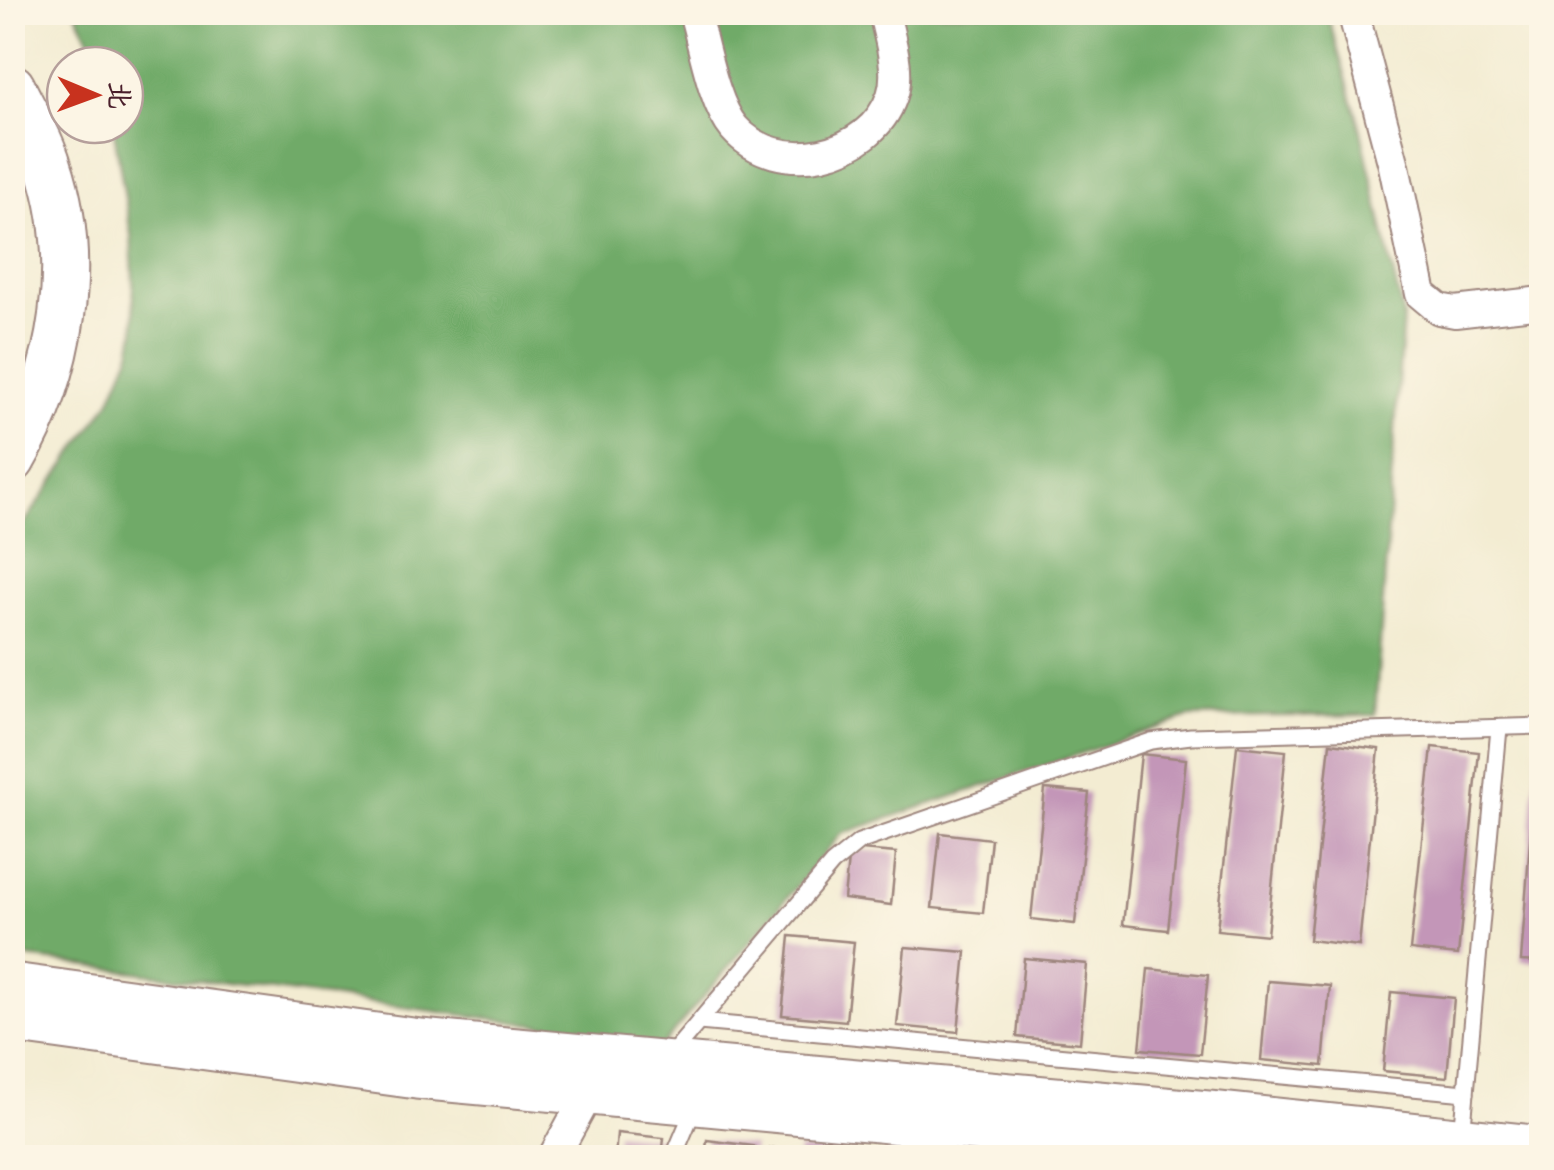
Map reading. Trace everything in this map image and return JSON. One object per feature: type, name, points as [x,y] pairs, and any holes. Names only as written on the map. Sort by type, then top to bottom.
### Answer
[{"type":"main road","points":[[12,87],[48,163],[64,258],[60,328],[53,364],[42,400],[12,460]]},
{"type":"main road","points":[[12,135],[29,170],[44,260],[34,360],[12,418]]},
{"type":"main road","points":[[12,986],[420,1042],[1542,1148]]},
{"type":"main road","points":[[12,1020],[417,1076],[1158,1151],[1295,1158]]},
{"type":"street","points":[[694,12],[722,109],[731,124],[758,146],[806,156],[838,151],[852,144],[877,124],[886,110],[896,79],[884,12]]},
{"type":"street","points":[[1353,12],[1398,182],[1421,294],[1439,309],[1455,312],[1542,302]]},
{"type":"street","points":[[553,1158],[589,1092]]},
{"type":"lane","points":[[664,1064],[832,864],[859,842],[1150,741],[1191,736],[1542,726]]},
{"type":"lane","points":[[1462,1140],[1500,728]]},
{"type":"lane","points":[[700,1022],[1466,1093]]},
{"type":"lane","points":[[674,1158],[696,1102]]},
{"type":"green space","points":[[76,13],[1327,13],[1360,126],[1403,316],[1375,715],[1189,717],[841,834],[661,1047],[570,1029],[13,956],[13,539],[110,401],[131,352],[135,330],[131,235],[116,145],[145,145],[145,45],[92,45]]},
{"type":"building","points":[[1330,743],[1379,749],[1359,946],[1309,940]]},
{"type":"building","points":[[1237,746],[1286,751],[1267,935],[1217,930]]},
{"type":"building","points":[[1432,747],[1479,752],[1458,955],[1410,950]]},
{"type":"building","points":[[1537,747],[1542,748],[1542,962],[1521,961]]},
{"type":"building","points":[[1141,754],[1186,759],[1168,930],[1123,925]]},
{"type":"building","points":[[1045,789],[1089,793],[1075,924],[1031,919]]},
{"type":"building","points":[[940,833],[991,839],[983,913],[932,908]]},
{"type":"building","points":[[849,849],[896,853],[891,905],[844,899]]},
{"type":"building","points":[[790,936],[854,942],[846,1021],[782,1015]]},
{"type":"building","points":[[905,947],[966,952],[958,1032],[897,1026]]},
{"type":"building","points":[[1024,958],[1087,964],[1080,1043],[1017,1037]]},
{"type":"building","points":[[1148,969],[1208,975],[1200,1054],[1140,1049]]},
{"type":"building","points":[[1268,981],[1330,986],[1323,1066],[1261,1060]]},
{"type":"building","points":[[1391,992],[1454,998],[1447,1077],[1383,1071]]},
{"type":"building","points":[[617,1133],[664,1138],[662,1158],[615,1158]]},
{"type":"building","points":[[707,1140],[754,1146],[752,1158],[705,1158]]},
{"type":"building","points":[[799,1149],[846,1154],[845,1158],[798,1158]]}]
